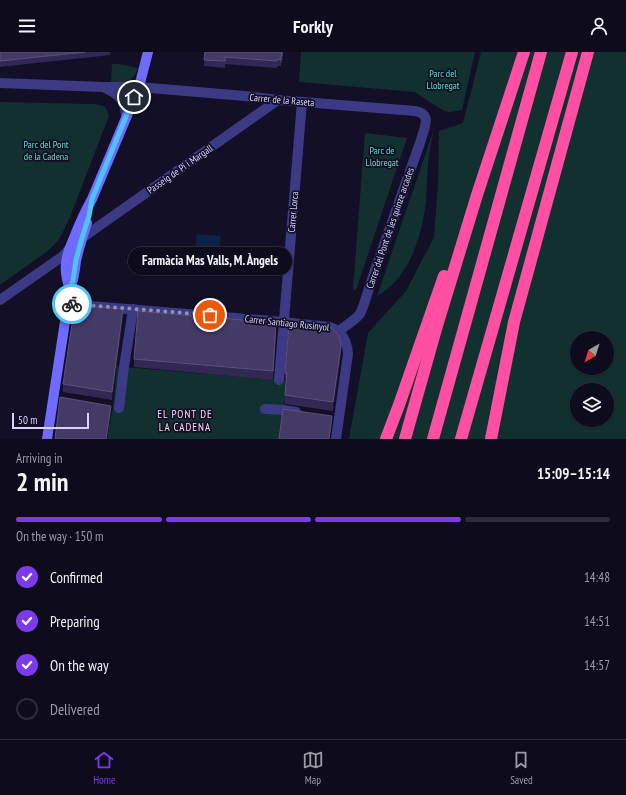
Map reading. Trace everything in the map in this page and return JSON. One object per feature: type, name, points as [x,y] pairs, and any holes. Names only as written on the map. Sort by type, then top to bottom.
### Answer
[{"type":"highway","points":[[405,439],[436,328],[477,195],[524,52]]},
{"type":"highway","points":[[433,439],[541,52]]},
{"type":"highway","points":[[462,439],[572,52]]},
{"type":"highway","points":[[491,439],[514,322],[588,52]]},
{"type":"highway","points":[[386,439],[412,369],[449,260],[477,195]]},
{"type":"highway","points":[[470,439],[472,402]]},
{"type":"street","points":[[70,289],[66,274],[67,253],[84,213],[92,199],[139,87],[148,52]]},
{"type":"street","name":"Carrer de la Raseta","points":[[1,82],[103,87],[128,93],[139,87],[415,111],[425,115]]},
{"type":"street","points":[[103,87],[112,91],[122,100],[125,105],[126,117]]},
{"type":"street","name":"Passeig de Pi i Margall","points":[[82,238],[278,100]]},
{"type":"street","name":"Carrer Lorca","points":[[279,380],[302,102]]},
{"type":"street","name":"Carrer del Pont de les quinze arcades","points":[[339,331],[355,319],[363,308],[421,140],[426,121],[425,115]]},
{"type":"street","points":[[47,439],[57,398],[67,304],[92,199]]},
{"type":"street","points":[[67,253],[72,259],[70,267],[74,276]]},
{"type":"street","points":[[0,300],[67,253]]},
{"type":"street","name":"Carrer Santiago Rusinyol","points":[[67,304],[284,322],[330,327],[339,331]]},
{"type":"street","points":[[119,408],[133,309]]},
{"type":"street","points":[[336,439],[336,418],[348,354],[348,347],[339,331]]},
{"type":"street","points":[[265,409],[305,413]]},
{"type":"green space","name":"Parc del Llobregat","points":[[301,52],[475,52],[462,110],[450,112],[444,111],[415,92],[299,82]]},
{"type":"green space","points":[[481,52],[626,52],[626,439],[349,439],[368,333],[406,291],[434,237],[438,183],[439,131],[463,123]]},
{"type":"green space","points":[[112,64],[138,68],[131,80],[128,82],[111,83]]},
{"type":"green space","name":"Parc del Pont de la Cadena","points":[[0,102],[96,104],[105,108],[109,116],[70,217],[60,238],[49,250],[0,285]]},
{"type":"green space","points":[[434,129],[428,159],[426,202],[417,242],[406,268],[398,279],[377,296]]},
{"type":"green space","name":"Parc de Llobregat","points":[[365,133],[407,138],[356,290],[353,289]]},
{"type":"green space","points":[[117,366],[287,381],[280,439],[107,439],[113,407]]},
{"type":"water","points":[[197,234],[221,236],[219,249],[195,248]]},
{"type":"water","points":[[160,248],[169,248],[170,257],[159,256]]},
{"type":"building","points":[[0,52],[85,52],[0,61]]},
{"type":"building","points":[[205,52],[282,52],[282,56],[281,60],[277,59],[277,61],[225,57],[225,61],[204,60]]},
{"type":"building","points":[[88,306],[123,309],[112,392],[63,384],[73,317]]},
{"type":"building","points":[[138,311],[276,323],[273,371],[134,359]]},
{"type":"building","points":[[293,323],[331,327],[339,336],[341,346],[333,402],[285,395],[287,373],[285,373],[289,324],[293,325]]},
{"type":"building","points":[[60,397],[111,406],[106,439],[55,439]]},
{"type":"building","points":[[283,409],[332,416],[329,439],[279,439]]},
{"type":"way so far","points":[[72,304],[210,315]]},
{"type":"place","name":"Farmàcia Mas Valls, M. Àngels","points":[[210,315]]},
{"type":"district","name":"EL PONT DE LA CADENA","points":[[185,420]]},
{"type":"route","points":[[72,304],[67,304],[73,281],[76,260],[89,216],[92,199],[134,97]]}]
